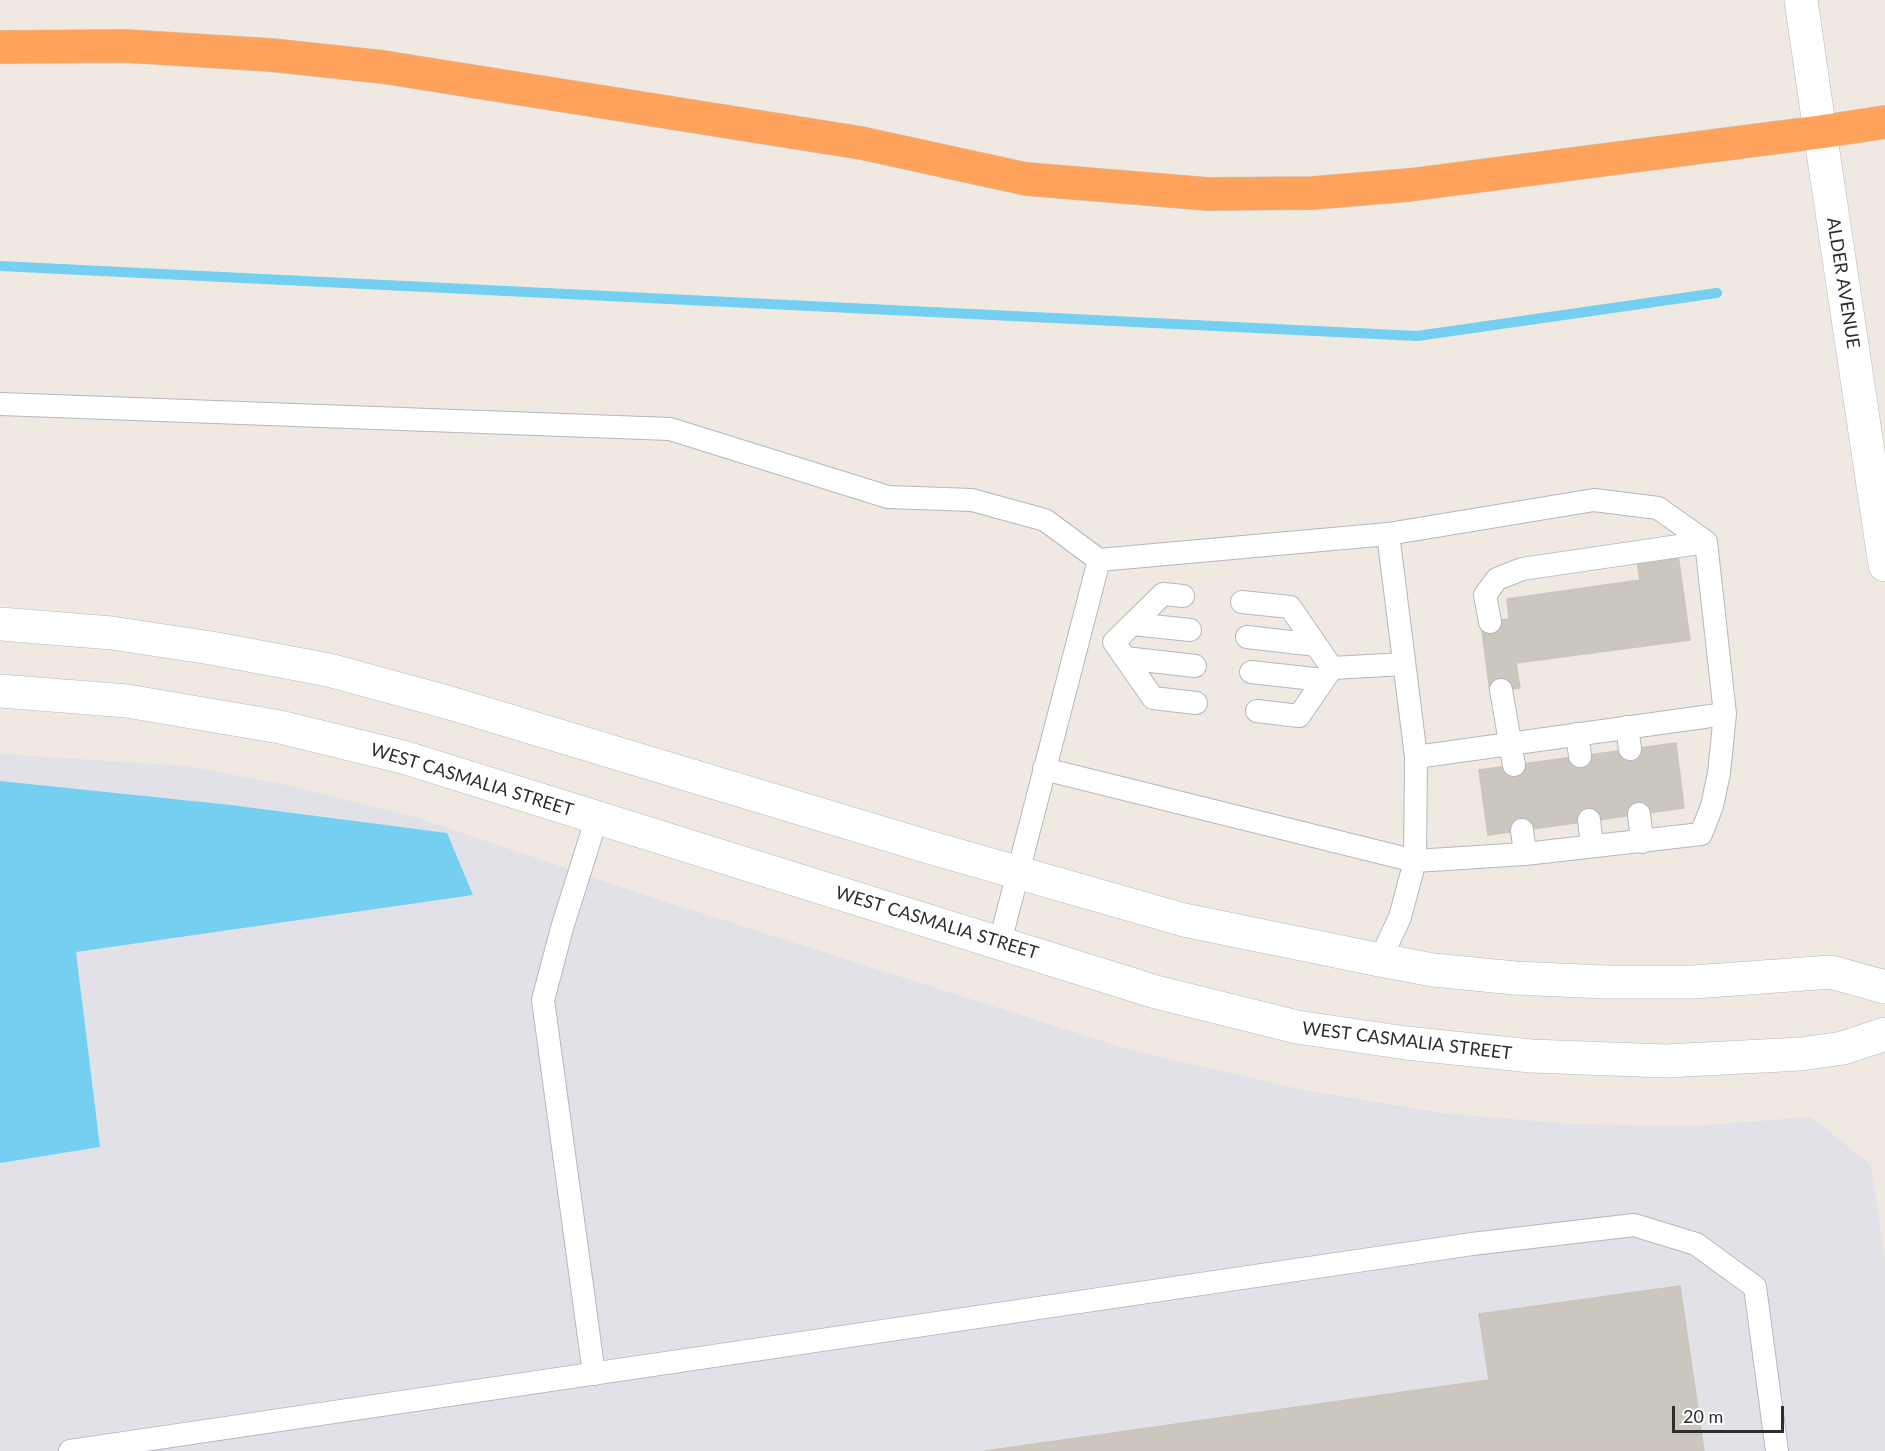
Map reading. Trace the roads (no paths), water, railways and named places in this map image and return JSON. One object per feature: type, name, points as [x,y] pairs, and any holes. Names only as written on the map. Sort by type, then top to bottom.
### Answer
[{"type":"highway","points":[[0,47],[126,46],[383,67],[861,143],[1026,179],[1208,194],[1313,193],[1409,185],[1885,122]]},
{"type":"street","name":"ALDER AVENUE","points":[[1801,0],[1885,565]]},
{"type":"street","points":[[0,624],[112,633],[211,648],[329,670],[1184,920],[1380,960],[1433,970],[1515,978],[1605,982],[1694,982],[1831,972],[1885,987]]},
{"type":"street","name":"WEST CASMALIA STREET","points":[[0,691],[127,701],[280,727],[403,758],[1156,992],[1297,1027],[1428,1046],[1531,1056],[1666,1061],[1801,1054],[1843,1048],[1885,1034]]},
{"type":"lane","points":[[0,404],[670,429],[888,497],[972,500],[1045,520],[1099,560],[1388,534],[1594,500],[1658,508],[1706,542],[1725,714],[1719,773],[1712,806],[1701,834],[1525,854],[1414,861],[1044,769]]},
{"type":"lane","points":[[1380,960],[1400,917],[1414,861],[1416,757],[1388,534]]},
{"type":"lane","points":[[1490,622],[1485,595],[1497,579],[1522,569],[1706,542]]},
{"type":"lane","points":[[1000,942],[1099,560]]},
{"type":"lane","points":[[1120,650],[1133,624],[1162,594],[1183,596]]},
{"type":"lane","points":[[1242,602],[1290,607],[1316,645],[1327,674]]},
{"type":"lane","points":[[1133,624],[1190,630]]},
{"type":"lane","points":[[1079,636],[1120,650],[1195,666]]},
{"type":"lane","points":[[1247,637],[1316,645]]},
{"type":"lane","points":[[1120,650],[1153,698],[1196,703]]},
{"type":"lane","points":[[1251,672],[1327,674],[1404,664]]},
{"type":"lane","points":[[1257,711],[1299,716],[1327,674]]},
{"type":"lane","points":[[1501,690],[1512,754]]},
{"type":"lane","points":[[1416,757],[1512,754],[1579,745],[1629,738],[1725,714]]},
{"type":"lane","points":[[1639,814],[1642,842]]},
{"type":"lane","points":[[594,1374],[543,1000],[562,928],[597,817]]},
{"type":"lane","points":[[1589,820],[1592,846]]},
{"type":"lane","points":[[1522,830],[1525,854]]},
{"type":"lane","points":[[70,1451],[1460,1246],[1634,1225],[1696,1244],[1755,1287],[1777,1451]]},
{"type":"water","points":[[0,781],[231,805],[447,833],[473,895],[76,952],[100,1147],[0,1163]]},
{"type":"waterway","points":[[0,266],[1417,336],[1717,293]]}]
